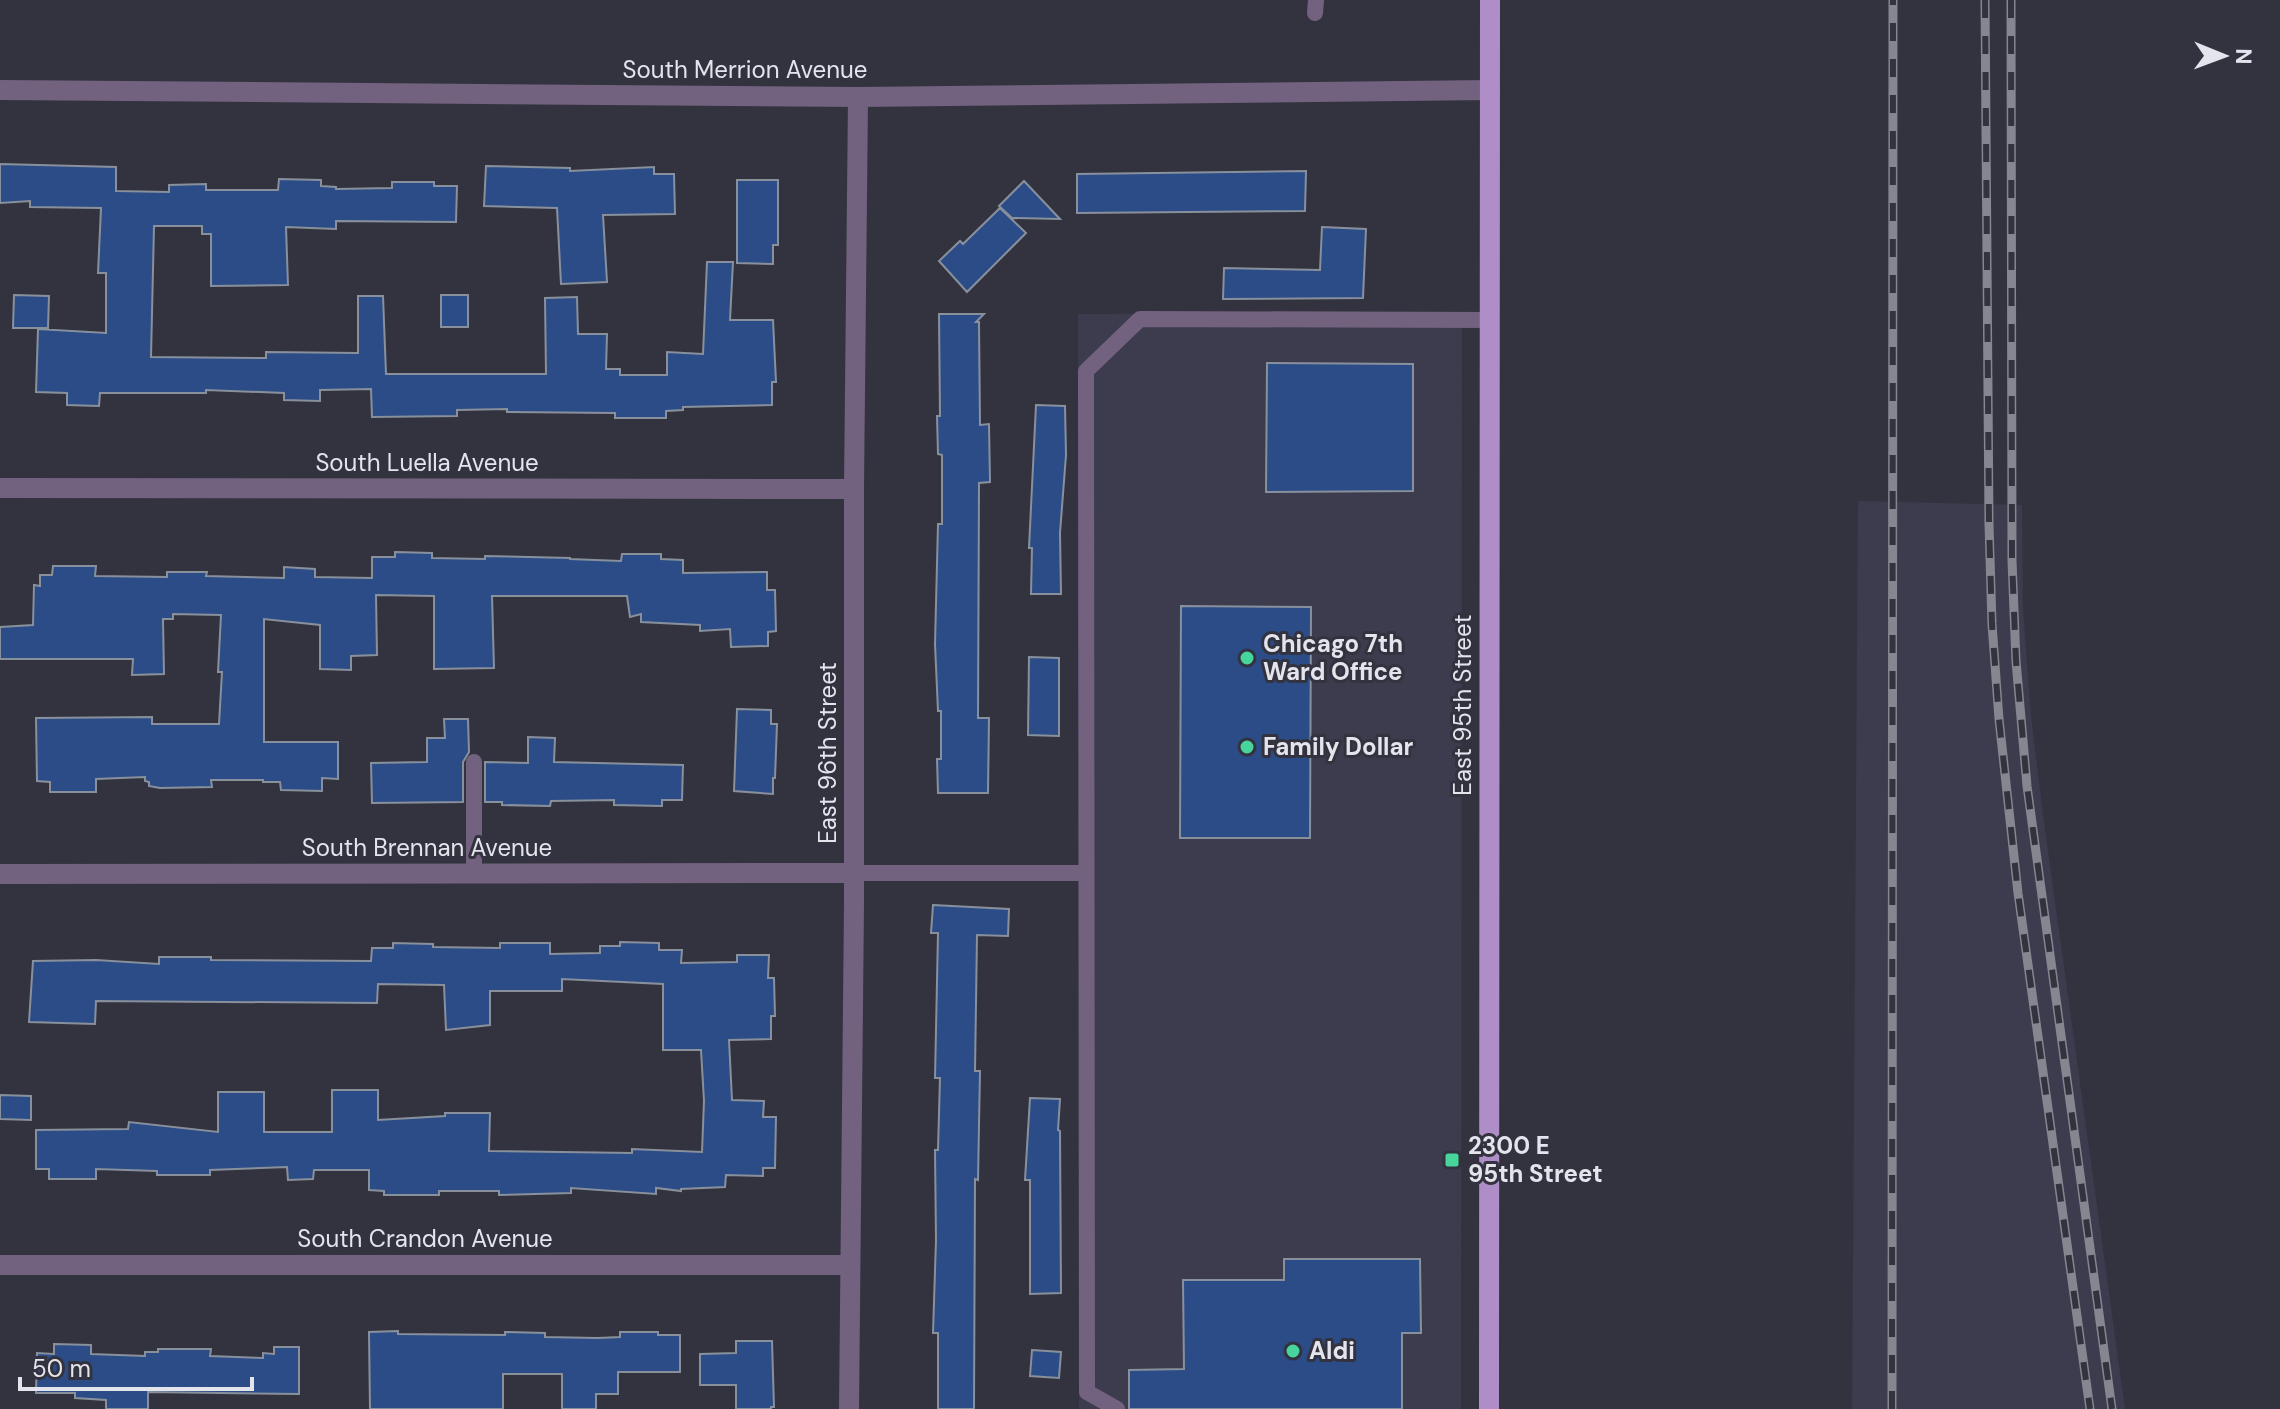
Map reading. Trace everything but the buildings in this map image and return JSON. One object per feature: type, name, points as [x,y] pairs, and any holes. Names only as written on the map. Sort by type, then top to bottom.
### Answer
[{"type":"main road","name":"East 95th Street","points":[[1489,1409],[1490,0]]},
{"type":"street","name":"South Merrion Avenue","points":[[0,90],[858,97],[1490,90]]},
{"type":"street","name":"East 96th Street","points":[[849,1409],[858,97]]},
{"type":"street","name":"South Luella Avenue","points":[[0,488],[854,489]]},
{"type":"street","name":"South Brennan Avenue","points":[[0,874],[854,873]]},
{"type":"street","name":"South Crandon Avenue","points":[[0,1265],[850,1265]]},
{"type":"lane","points":[[1117,1409],[1087,1392],[1086,371],[1140,319],[1490,320]]},
{"type":"lane","points":[[474,762],[474,874]]},
{"type":"lane","points":[[854,873],[1086,873]]},
{"type":"shaded area","points":[[1462,313],[1461,1409],[1079,1409],[1078,314]]},
{"type":"shaded area","points":[[1858,501],[2022,505],[2023,609],[2031,716],[2125,1409],[1852,1409]]},
{"type":"railway","points":[[1892,1409],[1893,0]]},
{"type":"railway","points":[[1985,0],[1989,524],[1999,719],[2018,893],[2090,1409]]},
{"type":"railway","points":[[2011,0],[2012,560],[2016,661],[2027,786],[2112,1409]]},
{"type":"place","name":"Chicago 7th Ward Office","points":[[1247,658]]},
{"type":"place","name":"Family Dollar","points":[[1247,747]]},
{"type":"place","name":"2300 E 95th Street","points":[[1452,1160]]},
{"type":"place","name":"Aldi","points":[[1293,1351]]}]
